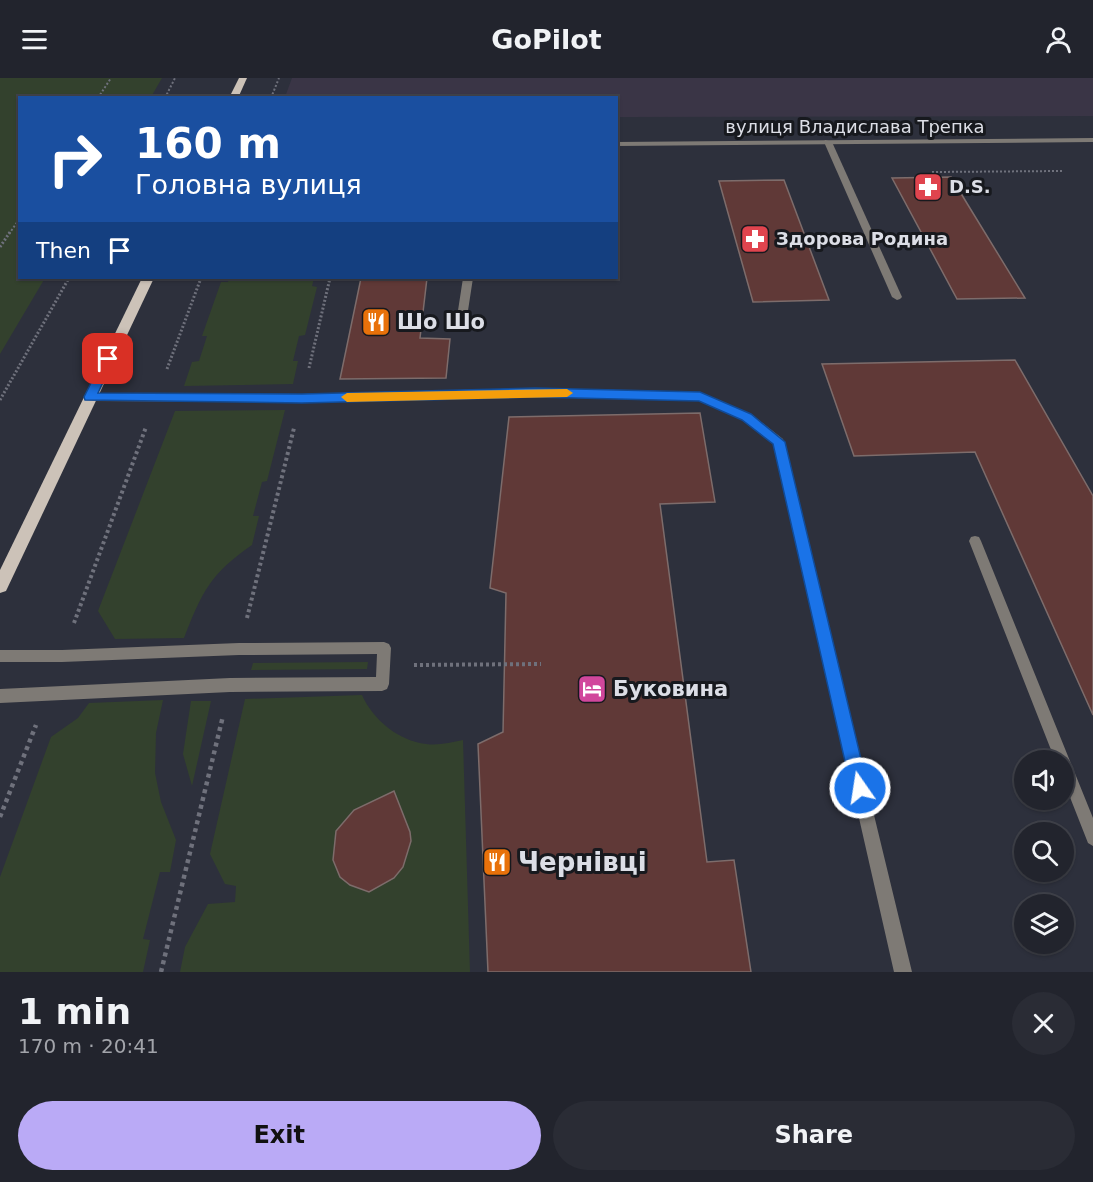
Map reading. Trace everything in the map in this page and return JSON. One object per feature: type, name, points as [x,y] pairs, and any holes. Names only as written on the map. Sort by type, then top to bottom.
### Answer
[{"type":"main road","points":[[235,96],[243,78]]},
{"type":"main road","points":[[0,586],[148,279]]},
{"type":"street","name":"вулиця Владислава Трепка","points":[[618,144],[1093,140]]},
{"type":"street","points":[[828,142],[897,297]]},
{"type":"street","points":[[462,317],[468,279]]},
{"type":"street","points":[[90,397],[302,398],[535,392],[700,397],[747,417],[779,442],[903,972]]},
{"type":"street","points":[[975,541],[1058,750]]},
{"type":"street","points":[[0,656],[62,656],[239,649],[384,648],[382,684],[230,685],[0,696]]},
{"type":"street","points":[[1074,790],[1093,838]]},
{"type":"path","points":[[99,96],[111,78]]},
{"type":"path","points":[[166,96],[176,78]]},
{"type":"path","points":[[273,96],[279,78]]},
{"type":"path","points":[[0,248],[18,221]]},
{"type":"path","points":[[0,400],[68,279]]},
{"type":"path","points":[[62,656],[201,279]]},
{"type":"path","points":[[383,665],[542,664]]},
{"type":"path","points":[[0,817],[48,695]]},
{"type":"shaded area","points":[[292,78],[1093,78],[1093,116],[618,117],[618,96],[285,96]]},
{"type":"green space","points":[[0,78],[162,78],[152,96],[18,96],[18,279],[44,279],[0,354]]},
{"type":"green space","points":[[229,279],[314,279],[312,286],[317,287],[305,335],[299,336],[293,361],[298,361],[293,384],[184,386],[192,362],[199,361],[207,336],[202,336],[221,282],[228,282]]},
{"type":"green space","points":[[285,410],[267,481],[262,482],[253,516],[259,516],[252,545],[226,565],[209,585],[196,608],[184,638],[115,639],[98,611],[175,411]]},
{"type":"green space","points":[[368,662],[367,669],[251,670],[253,663]]},
{"type":"green space","points":[[362,695],[380,721],[406,739],[431,744],[463,740],[470,972],[180,972],[185,947],[208,904],[235,902],[236,886],[225,884],[210,854],[245,699]]},
{"type":"green space","points":[[163,700],[156,733],[155,773],[161,802],[176,840],[170,872],[160,872],[143,939],[150,940],[143,972],[0,972],[0,877],[51,737],[78,718],[89,703]]},
{"type":"green space","points":[[191,701],[211,701],[192,786],[183,754]]},
{"type":"building","points":[[951,177],[1025,298],[957,299],[892,178]]},
{"type":"building","points":[[784,180],[829,300],[753,302],[719,181]]},
{"type":"building","points":[[361,279],[427,279],[420,338],[450,339],[446,378],[340,379]]},
{"type":"building","points":[[1015,360],[1093,496],[1093,715],[975,452],[854,456],[822,364]]},
{"type":"building","points":[[700,413],[715,502],[660,504],[707,862],[734,860],[751,972],[488,972],[478,744],[503,732],[506,593],[490,588],[509,417]]},
{"type":"building","points":[[394,791],[410,832],[411,841],[403,867],[394,878],[369,892],[350,885],[340,877],[333,860],[336,831],[354,810]]},
{"type":"slow traffic","points":[[347,397],[567,393]]},
{"type":"place","name":"D.S.","points":[[928,187]]},
{"type":"place","name":"Здорова Родина","points":[[755,239]]},
{"type":"place","name":"Шо Шо","points":[[376,322]]},
{"type":"place","name":"Буковина","points":[[592,689]]},
{"type":"place","name":"Чернівці","points":[[497,862]]},
{"type":"route","points":[[108,359],[90,397],[302,398],[535,392],[700,397],[747,417],[779,442],[860,788]]}]
